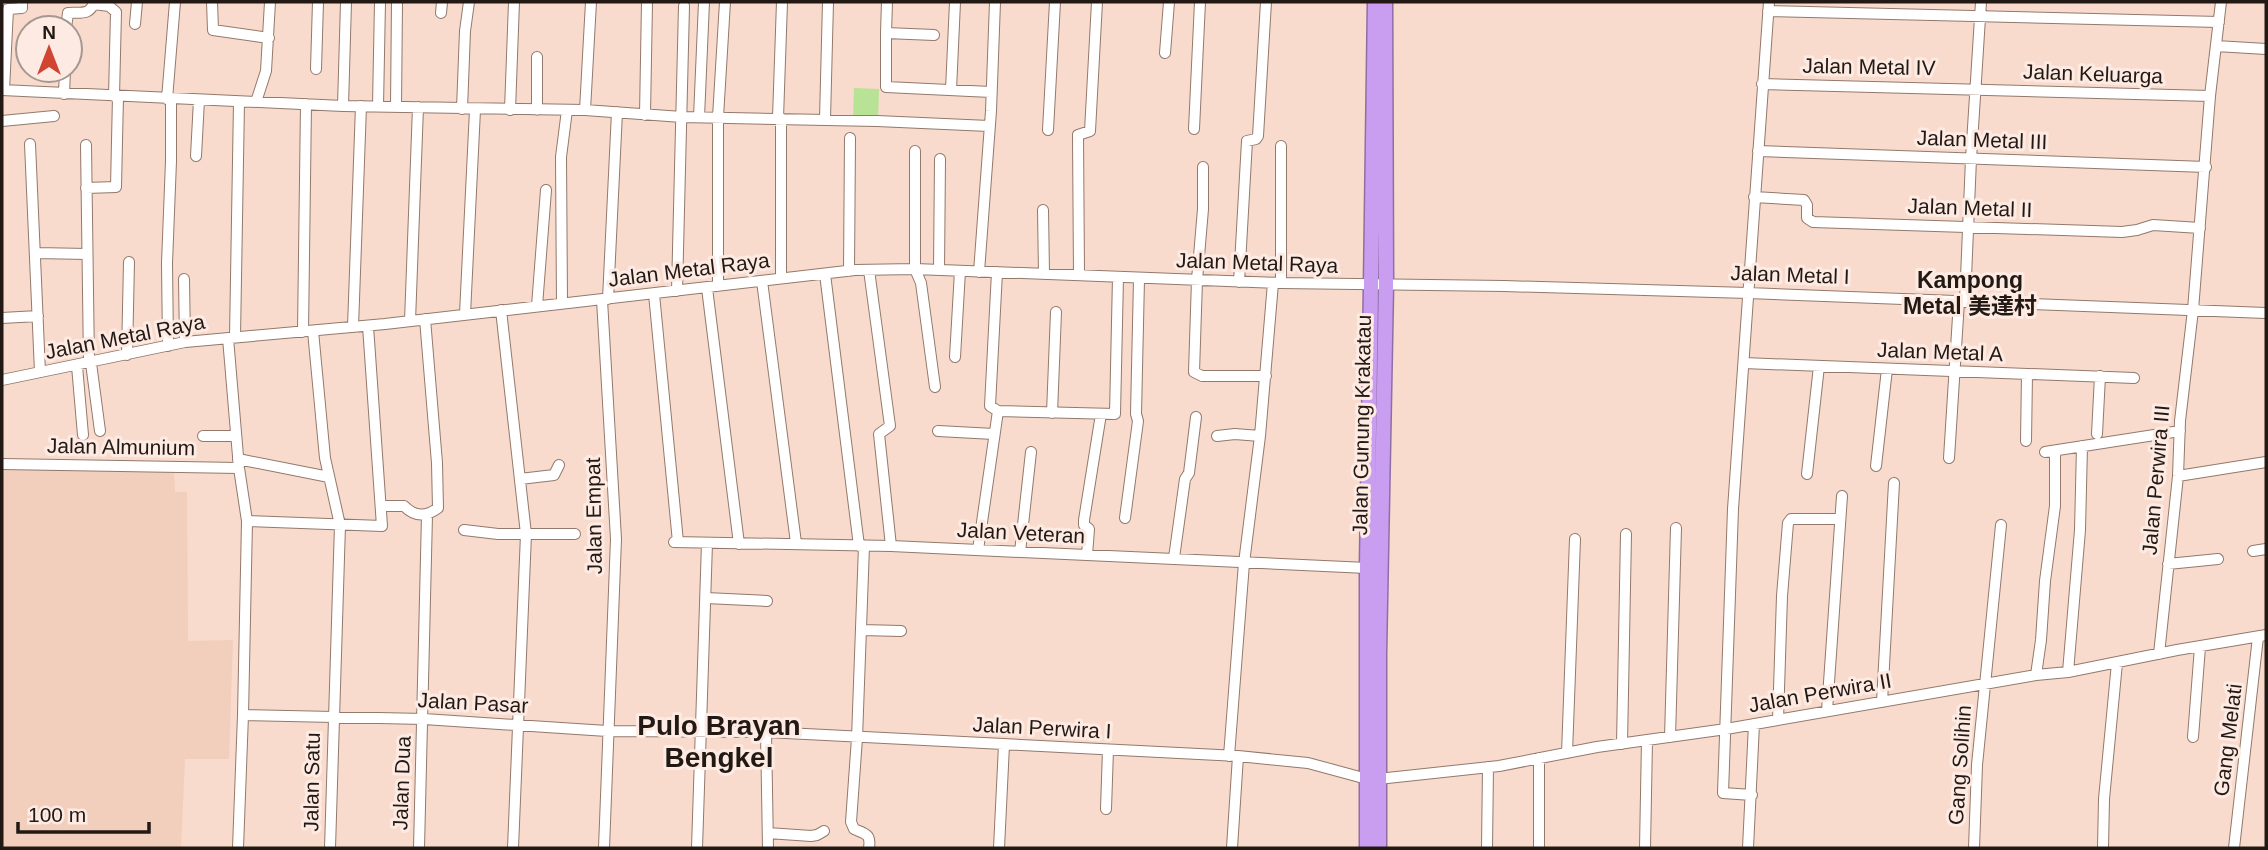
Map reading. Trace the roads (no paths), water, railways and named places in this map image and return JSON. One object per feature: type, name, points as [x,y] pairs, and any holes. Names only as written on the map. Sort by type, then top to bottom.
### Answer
[{"type":"highway","name":"Jalan Gunung Krakatau","points":[[1374,2],[1367,568],[1372,779],[1379,848]]},
{"type":"highway","name":"Jalan Gunung Krakatau","points":[[1367,848],[1372,779],[1386,285],[1385,2]]},
{"type":"street","points":[[22,2],[22,8],[8,9],[4,29],[3,90],[343,106],[585,110],[682,117],[825,119],[989,126]]},
{"type":"street","points":[[135,24],[137,2]]},
{"type":"street","points":[[168,346],[167,263],[171,161],[169,99],[175,2]]},
{"type":"street","points":[[212,2],[213,30],[269,38]]},
{"type":"street","points":[[256,102],[266,71],[270,2]]},
{"type":"street","points":[[316,69],[318,2]]},
{"type":"street","points":[[343,106],[346,2]]},
{"type":"street","points":[[378,106],[380,2]]},
{"type":"street","points":[[396,107],[397,2]]},
{"type":"street","points":[[441,13],[442,2]]},
{"type":"street","points":[[462,110],[469,2]]},
{"type":"street","points":[[510,110],[513,2]]},
{"type":"street","points":[[585,110],[591,2]]},
{"type":"street","points":[[645,115],[647,2]]},
{"type":"street","points":[[699,117],[704,2]]},
{"type":"street","points":[[718,286],[718,117],[725,2]]},
{"type":"street","points":[[781,278],[779,118],[782,2]]},
{"type":"street","points":[[825,119],[828,2]]},
{"type":"street","points":[[887,2],[886,87],[991,92]]},
{"type":"street","points":[[951,90],[955,2]]},
{"type":"street","points":[[979,272],[995,2]]},
{"type":"street","points":[[1048,131],[1055,2]]},
{"type":"street","points":[[1079,274],[1078,135],[1090,131],[1097,2]]},
{"type":"street","points":[[1164,53],[1169,2]]},
{"type":"street","points":[[1194,130],[1199,2]]},
{"type":"street","points":[[1239,282],[1247,141],[1258,136],[1266,2]]},
{"type":"street","points":[[1950,458],[1968,227],[1981,2]]},
{"type":"street","name":"Jalan Perwira III","points":[[2158,654],[2178,476],[2180,427],[2206,167],[2210,96],[2221,2]]},
{"type":"street","points":[[68,14],[87,12],[94,3],[109,6],[116,12],[116,187],[86,188]]},
{"type":"street","points":[[677,291],[684,6]]},
{"type":"street","points":[[1752,795],[1723,793],[1733,506],[1768,6],[1979,16],[2218,22]]},
{"type":"street","points":[[886,33],[934,35]]},
{"type":"street","points":[[2216,46],[2266,49]]},
{"type":"street","points":[[537,57],[537,110]]},
{"type":"street","points":[[64,84],[64,93]]},
{"type":"street","name":"Jalan Metal IV","points":[[1762,84],[1975,89]]},
{"type":"street","name":"Jalan Keluarga","points":[[1975,89],[2210,96]]},
{"type":"street","points":[[196,156],[199,100]]},
{"type":"street","points":[[238,848],[247,521],[236,436],[232,337],[239,102]]},
{"type":"street","name":"Jalan Satu","points":[[306,104],[308,332],[325,458],[340,525],[330,848]]},
{"type":"street","points":[[353,327],[361,106]]},
{"type":"street","points":[[410,321],[418,107]]},
{"type":"street","points":[[465,314],[475,110]]},
{"type":"street","points":[[562,303],[561,157],[567,110]]},
{"type":"street","name":"Jalan Empat","points":[[604,848],[616,540],[605,299],[617,112]]},
{"type":"street","points":[[2,121],[54,116]]},
{"type":"street","points":[[849,271],[850,138]]},
{"type":"street","points":[[30,144],[40,372]]},
{"type":"street","points":[[86,145],[90,363],[100,431]]},
{"type":"street","points":[[1232,848],[1233,756],[1244,562],[1277,283],[1281,146]]},
{"type":"street","points":[[915,151],[915,269],[921,283],[935,387]]},
{"type":"street","name":"Jalan Metal III","points":[[1758,151],[2206,167]]},
{"type":"street","points":[[939,270],[940,159]]},
{"type":"street","points":[[1203,167],[1194,372],[1202,376],[1266,376]]},
{"type":"street","points":[[537,306],[546,190]]},
{"type":"street","name":"Jalan Metal II","points":[[1754,197],[1804,200],[1807,205],[1807,218],[1813,222],[2122,232],[2153,225],[2200,228]]},
{"type":"street","points":[[1043,210],[1045,273]]},
{"type":"street","points":[[544,215],[562,215]]},
{"type":"street","points":[[36,253],[87,254]]},
{"type":"street","points":[[127,355],[129,262]]},
{"type":"street","name":"Jalan Metal Raya","points":[[2,380],[185,342],[368,326],[849,271],[915,269],[1079,274],[1139,279],[1386,285]]},
{"type":"street","points":[[869,270],[890,426],[879,434],[891,547]]},
{"type":"street","points":[[955,357],[960,271]]},
{"type":"street","points":[[998,272],[990,406],[998,411],[1052,414],[1115,414],[1118,277]]},
{"type":"street","points":[[825,274],[861,546],[861,630],[851,826],[868,834],[869,848]]},
{"type":"street","points":[[184,279],[185,342]]},
{"type":"street","points":[[1125,518],[1138,421],[1139,279]]},
{"type":"street","points":[[762,281],[796,543]]},
{"type":"street","name":"Jalan Metal I","points":[[1386,285],[1748,293],[2193,310]]},
{"type":"street","points":[[707,288],[739,544]]},
{"type":"street","name":"Jalan Veteran","points":[[654,294],[676,542],[796,543],[1367,568]]},
{"type":"street","points":[[501,310],[526,534],[513,848]]},
{"type":"street","points":[[2193,310],[2266,313]]},
{"type":"street","points":[[1052,414],[1056,312]]},
{"type":"street","points":[[2,318],[38,316]]},
{"type":"street","name":"Jalan Dua","points":[[419,848],[428,515],[438,507],[425,319]]},
{"type":"street","points":[[247,521],[382,526],[368,326]]},
{"type":"street","name":"Jalan Metal A","points":[[1744,363],[2134,378]]},
{"type":"street","points":[[77,366],[83,435]]},
{"type":"street","points":[[1807,474],[1819,366]]},
{"type":"street","points":[[1876,466],[1886,369]]},
{"type":"street","points":[[2026,441],[2027,374]]},
{"type":"street","points":[[2097,434],[2099,376]]},
{"type":"street","points":[[978,550],[998,411]]},
{"type":"street","points":[[1087,555],[1089,529],[1084,520],[1101,414]]},
{"type":"street","points":[[1174,558],[1196,416]]},
{"type":"street","points":[[2036,676],[2055,506],[2050,451],[2180,427]]},
{"type":"street","points":[[938,431],[994,434]]},
{"type":"street","points":[[204,436],[236,436]]},
{"type":"street","points":[[1217,436],[1260,436]]},
{"type":"street","points":[[2068,672],[2081,517],[2082,446]]},
{"type":"street","points":[[1020,552],[1031,453]]},
{"type":"street","points":[[2178,476],[2266,462]]},
{"type":"street","name":"Jalan Almunium","points":[[2,464],[239,464],[329,477]]},
{"type":"street","points":[[520,479],[554,475],[559,465]]},
{"type":"street","points":[[1882,702],[1894,483]]},
{"type":"street","points":[[1827,711],[1842,496]]},
{"type":"street","points":[[382,506],[404,506],[415,515],[428,515]]},
{"type":"street","points":[[1779,720],[1782,596],[1788,523],[1791,519],[1840,519]]},
{"type":"street","name":"Gang Solihin","points":[[1974,848],[1977,765],[2001,525]]},
{"type":"street","points":[[1670,737],[1676,528]]},
{"type":"street","points":[[464,530],[575,534]]},
{"type":"street","points":[[1622,744],[1626,534]]},
{"type":"street","points":[[1567,753],[1575,539]]},
{"type":"street","points":[[697,848],[707,543]]},
{"type":"street","points":[[2253,551],[2266,549]]},
{"type":"street","points":[[2168,564],[2218,559]]},
{"type":"street","points":[[706,598],[767,601]]},
{"type":"street","points":[[861,630],[901,631]]},
{"type":"street","name":"Jalan Perwira II","points":[[1372,779],[1488,767],[1726,729],[2068,672],[2262,636]]},
{"type":"street","name":"Gang Melati","points":[[2232,848],[2262,636]]},
{"type":"street","points":[[2193,737],[2200,647]]},
{"type":"street","points":[[2103,848],[2104,799],[2117,663]]},
{"type":"street","name":"Jalan Pasar","points":[[243,715],[424,719],[607,731],[701,731]]},
{"type":"street","points":[[1748,848],[1754,724]]},
{"type":"street","name":"Jalan Perwira I","points":[[701,731],[1233,756],[1308,763],[1372,779]]},
{"type":"street","points":[[766,732],[768,848]]},
{"type":"street","points":[[1645,848],[1647,740]]},
{"type":"street","points":[[999,848],[1004,745]]},
{"type":"street","points":[[1106,809],[1108,750]]},
{"type":"street","points":[[1539,758],[1539,848]]},
{"type":"street","points":[[1487,848],[1488,767]]},
{"type":"street","points":[[768,833],[811,836],[824,831]]},
{"type":"street","points":[[2232,848],[2245,848]]},
{"type":"district","name":"Kampong Metal 美達村","points":[[1970,293]]},
{"type":"district","name":"Pulo Brayan Bengkel","points":[[719,741]]}]
